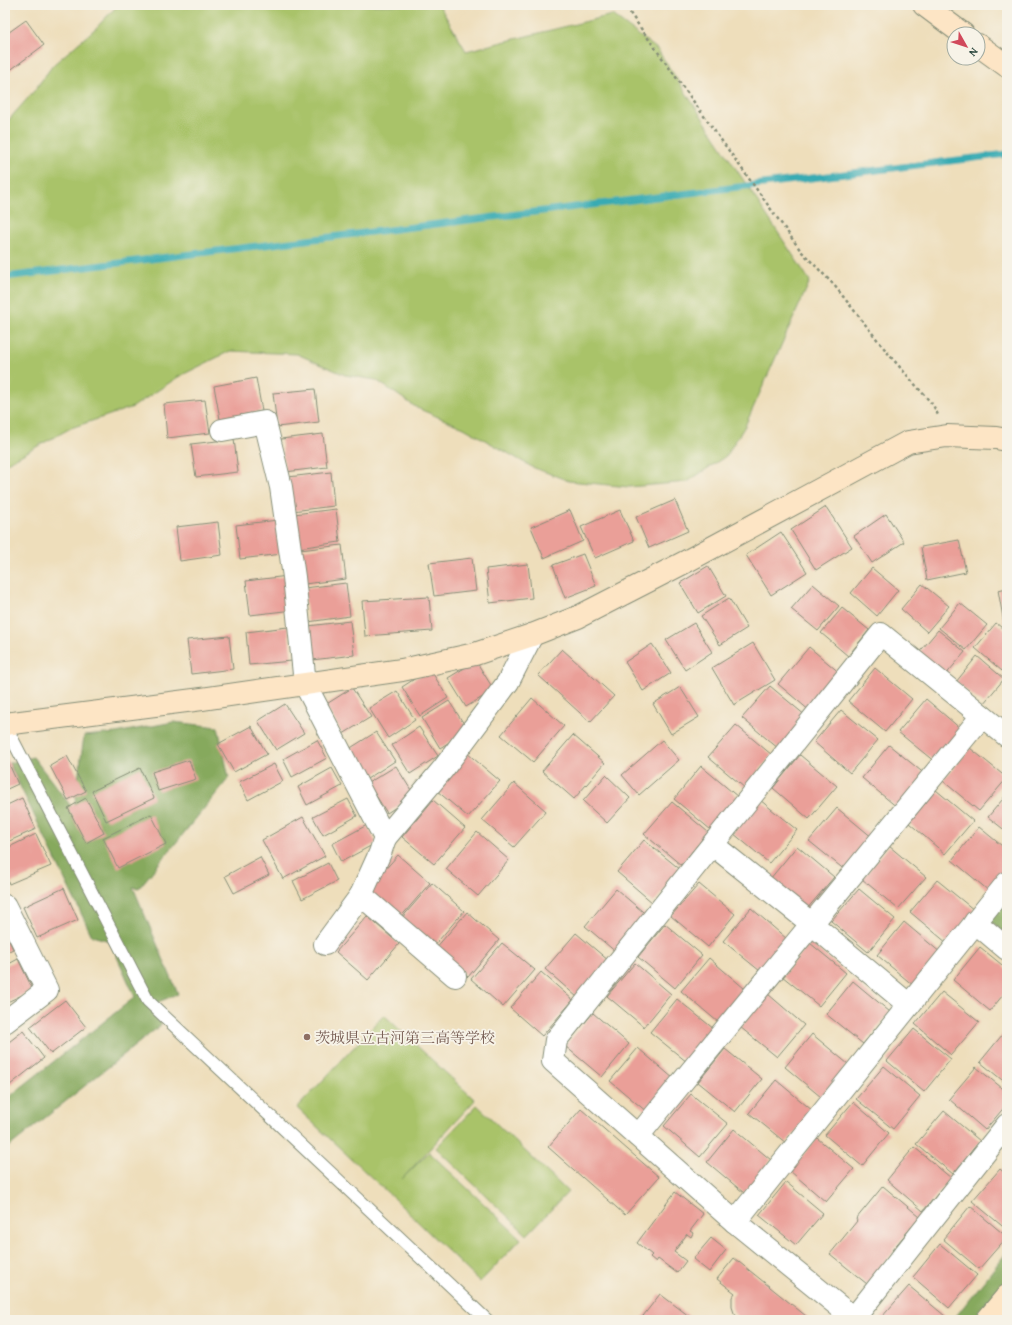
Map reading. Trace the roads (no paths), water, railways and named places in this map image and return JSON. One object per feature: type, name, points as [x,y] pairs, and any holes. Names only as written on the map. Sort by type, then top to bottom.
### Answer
[{"type":"street","points":[[924,5],[953,26]]},
{"type":"street","points":[[986,51],[1007,66]]},
{"type":"street","points":[[222,430],[265,422],[281,487],[294,577],[305,684],[385,838]]},
{"type":"street","points":[[5,725],[202,699],[402,670],[475,654],[532,635],[578,617],[675,567],[908,442],[947,436],[996,438],[1007,440]]},
{"type":"street","points":[[1007,736],[881,634],[556,1040],[553,1061],[735,1222],[855,1319],[1007,1125]]},
{"type":"street","points":[[325,944],[361,895],[380,853],[385,838],[443,769],[508,682],[532,635]]},
{"type":"street","points":[[638,1136],[982,716]]},
{"type":"street","points":[[712,845],[812,924],[909,1006]]},
{"type":"street","points":[[735,1222],[1007,883]]},
{"type":"street","points":[[361,895],[454,976]]},
{"type":"street","points":[[5,906],[47,990],[5,1022]]},
{"type":"street","points":[[975,922],[1007,948]]},
{"type":"street","points":[[987,1320],[1007,1296]]},
{"type":"lane","points":[[5,725],[148,1001],[487,1320]]},
{"type":"waterway","points":[[5,277],[1007,154]]},
{"type":"place","name":"茨城県立古河第三高等学校","points":[[307,1037]]}]
